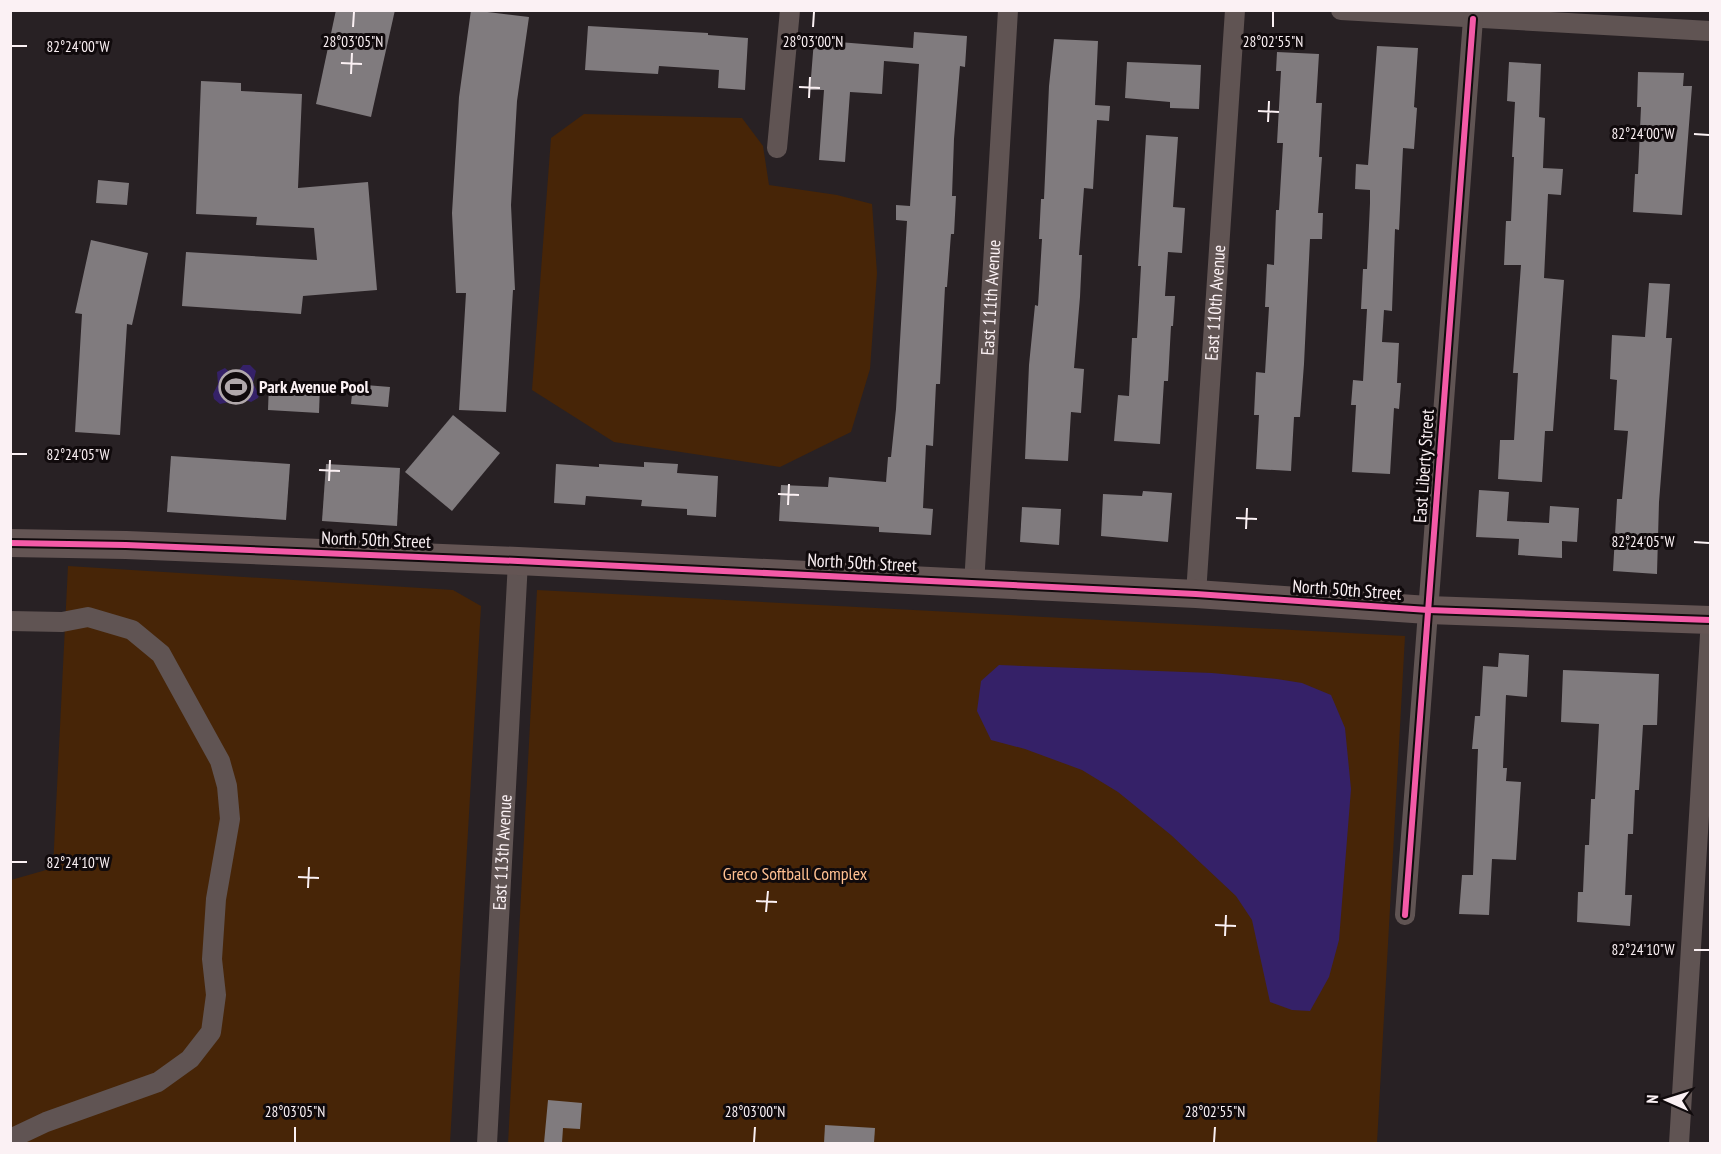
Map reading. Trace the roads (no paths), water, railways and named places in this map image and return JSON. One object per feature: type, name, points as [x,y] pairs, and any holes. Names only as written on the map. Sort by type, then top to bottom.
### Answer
[{"type":"street","points":[[777,148],[790,10]]},
{"type":"street","name":"East 111th Avenue","points":[[974,585],[1008,10]]},
{"type":"street","name":"East 110th Avenue","points":[[1196,594],[1235,10]]},
{"type":"street","points":[[1341,10],[1710,31]]},
{"type":"street","name":"East Liberty Street","points":[[1405,915],[1473,19]]},
{"type":"street","name":"North 50th Street","points":[[10,543],[126,545],[518,561],[886,578],[974,585],[1196,594],[1428,610],[1710,621]]},
{"type":"street","name":"East 113th Avenue","points":[[487,1143],[518,561]]},
{"type":"street","points":[[10,621],[62,622],[88,617],[132,630],[161,654],[220,761],[227,786],[230,819],[216,899],[212,959],[216,995],[211,1032],[190,1059],[158,1083],[46,1122],[10,1139]]},
{"type":"street","points":[[1679,1143],[1710,635]]},
{"type":"place","name":"Park Avenue Pool","points":[[236,387]]},
{"type":"park label","name":"Greco Softball Complex","points":[[795,874]]}]
